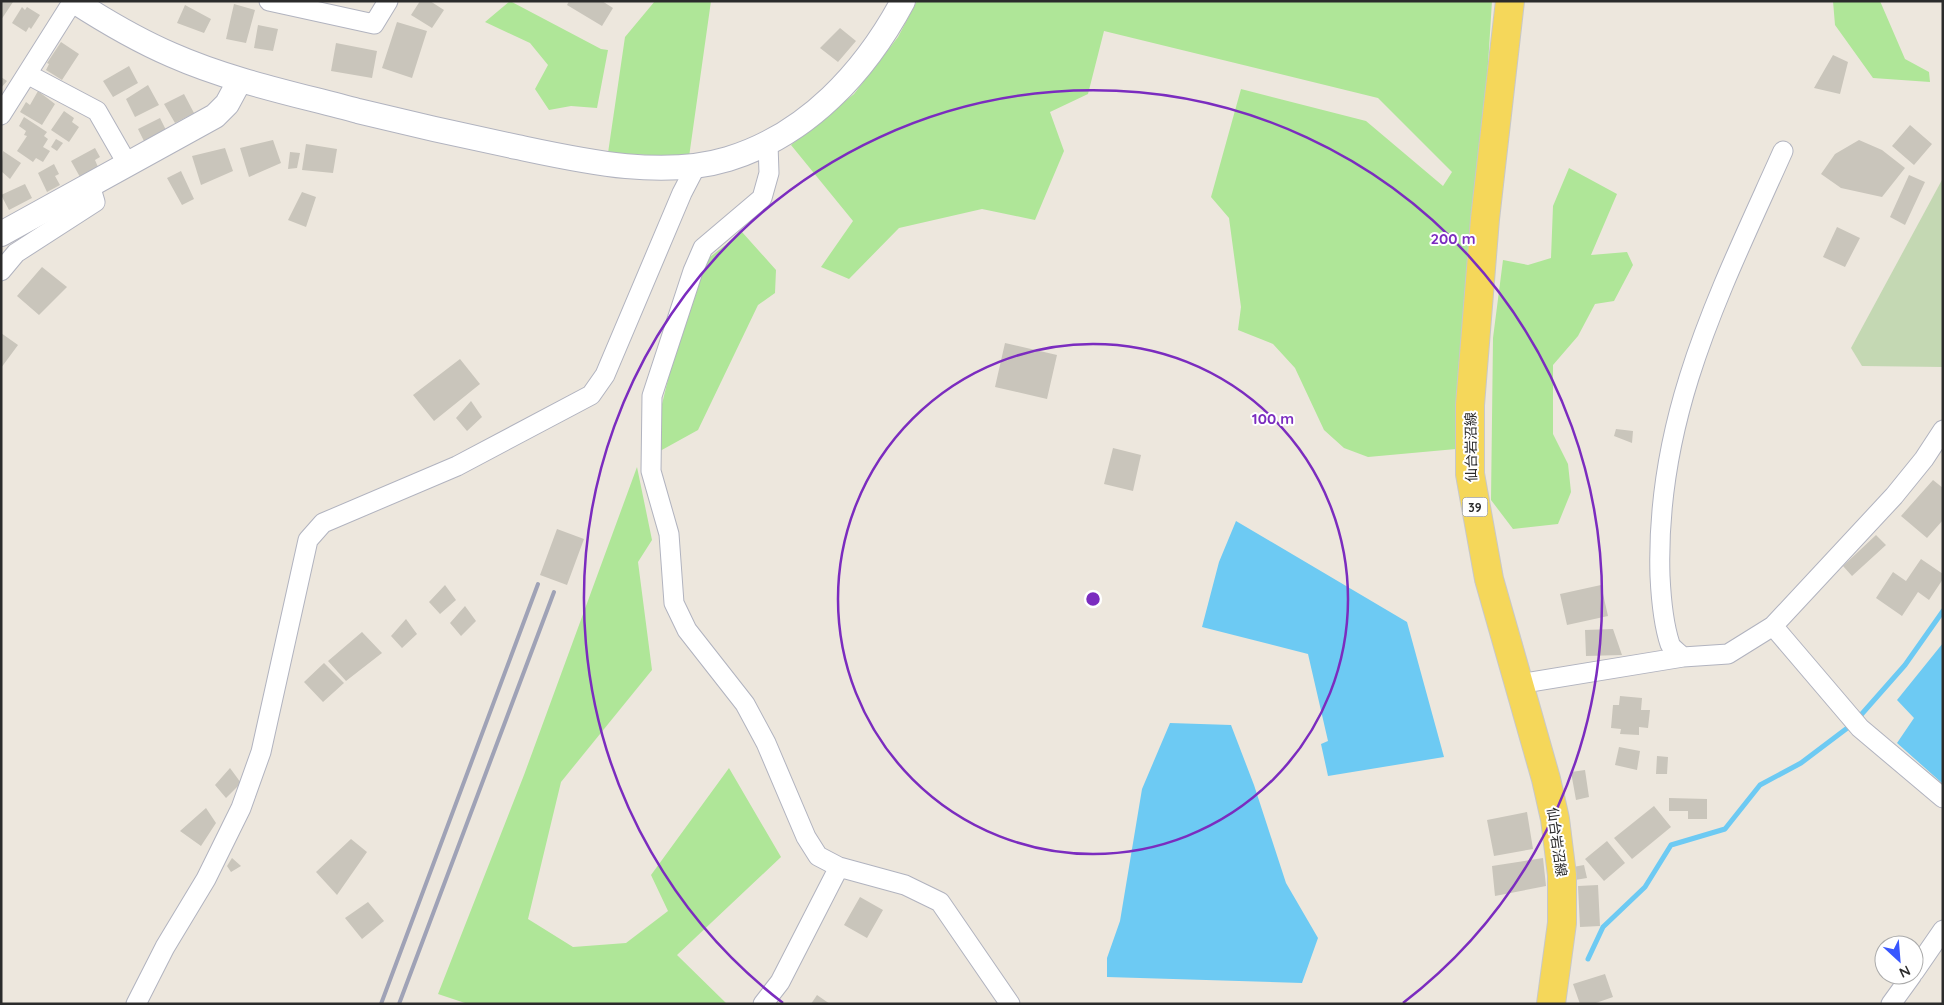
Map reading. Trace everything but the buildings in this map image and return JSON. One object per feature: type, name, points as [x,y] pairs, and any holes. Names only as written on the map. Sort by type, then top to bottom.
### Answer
[{"type":"main road","name":"仙台岩沼線","points":[[1510,1],[1485,229],[1470,405],[1470,474],[1489,579],[1546,779],[1555,819],[1562,875],[1562,923],[1551,1004]]},
{"type":"street","points":[[1,115],[74,1],[112,25],[172,55],[240,80],[390,119],[578,160],[667,169],[696,166],[728,159],[768,144],[815,112],[854,75],[876,46],[903,1]]},
{"type":"street","points":[[270,2],[374,24],[388,1]]},
{"type":"street","points":[[27,74],[97,111],[128,165]]},
{"type":"street","points":[[1,234],[215,116],[227,104],[240,80]]},
{"type":"street","points":[[768,144],[769,173],[762,198],[703,248],[693,271],[652,396],[650,471],[670,534],[674,603],[687,630],[745,704],[766,743],[806,837],[818,856],[839,867],[905,885],[940,902],[1010,1004]]},
{"type":"street","points":[[1683,657],[1670,646],[1661,590],[1659,537],[1666,462],[1687,378],[1710,314],[1783,151]]},
{"type":"street","points":[[136,1004],[165,947],[206,879],[241,808],[260,752],[308,540],[323,523],[457,466],[591,395],[605,376],[682,193],[696,166]]},
{"type":"street","points":[[1,271],[16,253],[95,202],[90,185]]},
{"type":"street","points":[[1518,684],[1683,657],[1728,654],[1772,626],[1894,496],[1924,459],[1943,430]]},
{"type":"street","points":[[1772,626],[1860,728],[1943,798]]},
{"type":"street","points":[[763,1004],[780,982],[839,867]]},
{"type":"street","points":[[1924,958],[1943,930]]},
{"type":"street","points":[[1891,1004],[1905,985]]},
{"type":"green space","points":[[510,1],[601,49],[608,50],[597,108],[571,106],[549,110],[535,89],[548,65],[530,43],[485,22]]},
{"type":"green space","points":[[655,1],[711,1],[689,157],[608,153],[625,37]]},
{"type":"green space","points":[[917,1],[1492,1],[1487,80],[1456,401],[1456,449],[1368,457],[1344,448],[1324,430],[1295,368],[1273,344],[1238,330],[1241,307],[1229,218],[1211,197],[1241,89],[1366,121],[1443,186],[1452,172],[1378,98],[1104,31],[1088,94],[1050,112],[1064,151],[1035,220],[982,209],[899,228],[849,279],[821,267],[853,221],[791,145],[854,94],[898,37]]},
{"type":"green space","points":[[1833,1],[1880,1],[1905,59],[1929,72],[1930,82],[1873,78],[1835,25]]},
{"type":"green space","points":[[1569,168],[1617,194],[1591,255],[1627,252],[1633,265],[1614,301],[1595,304],[1578,336],[1553,365],[1553,434],[1568,464],[1571,492],[1558,524],[1513,529],[1491,500],[1493,338],[1503,260],[1528,265],[1551,258],[1553,206]]},
{"type":"green space","points":[[1943,178],[1943,367],[1862,366],[1851,348]]},
{"type":"green space","points":[[742,232],[776,270],[775,293],[758,305],[698,430],[660,451],[662,404],[675,351],[696,286],[710,257]]},
{"type":"green space","points":[[637,467],[652,540],[638,562],[652,670],[561,782],[528,919],[573,947],[626,943],[668,911],[651,875],[729,768],[781,857],[677,955],[727,1004],[468,1004],[438,994],[524,775]]},
{"type":"water","points":[[1236,521],[1407,622],[1444,757],[1328,776],[1321,744],[1328,741],[1308,654],[1202,627],[1219,562]]},
{"type":"water","points":[[1943,643],[1943,784],[1897,743],[1914,718],[1897,700]]},
{"type":"water","points":[[1170,723],[1231,725],[1254,785],[1286,883],[1318,938],[1302,983],[1107,977],[1107,958],[1120,921],[1142,789]]},
{"type":"waterway","points":[[1860,716],[1905,665],[1943,611]]},
{"type":"waterway","points":[[1588,959],[1603,927],[1645,887],[1671,845],[1725,829],[1760,785],[1801,763],[1850,726]]},
{"type":"railway","points":[[381,1004],[538,584]]},
{"type":"railway","points":[[399,1004],[554,592]]}]
